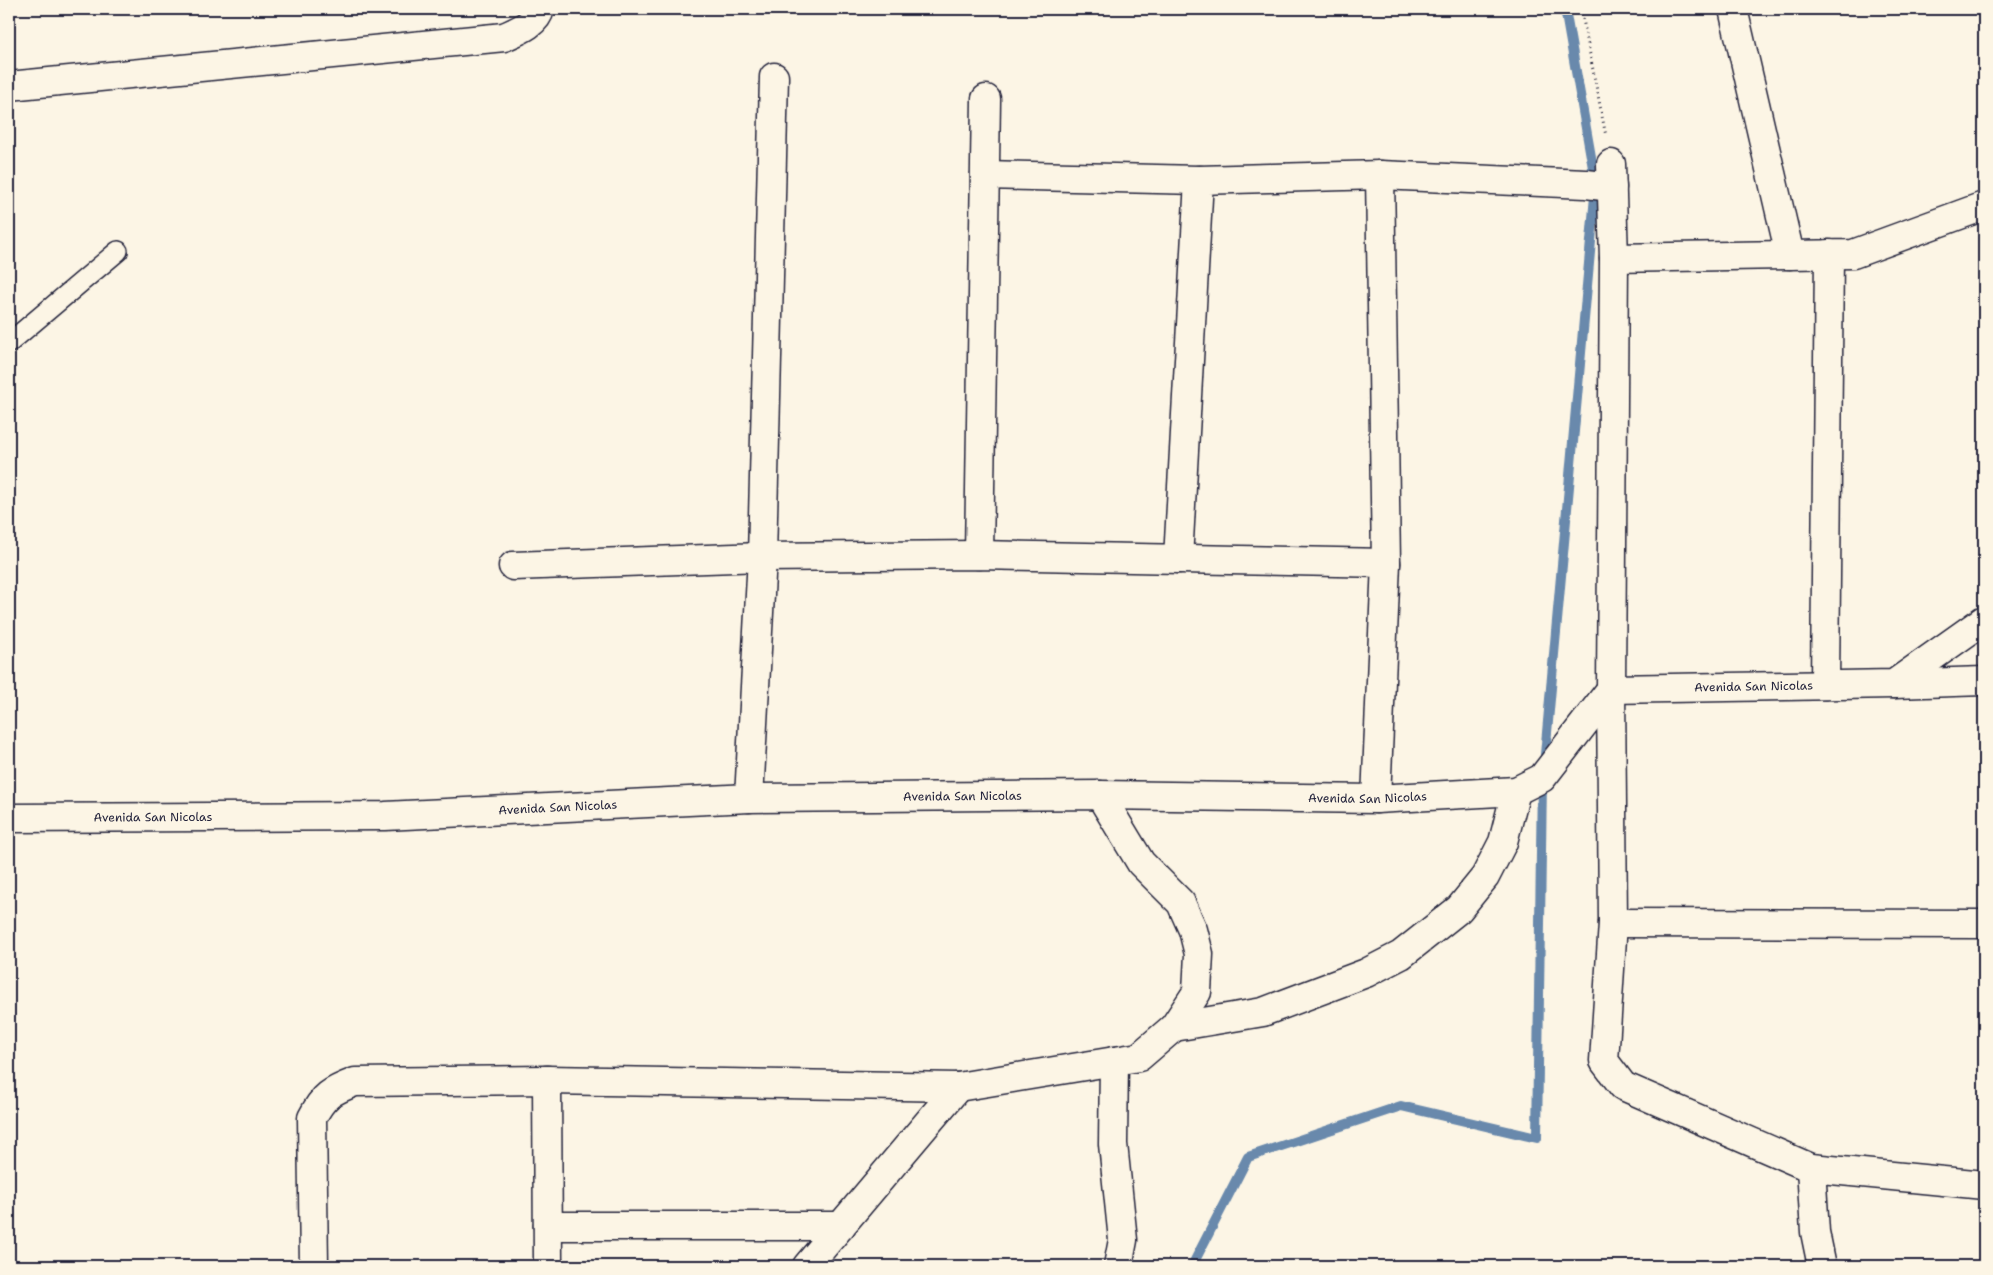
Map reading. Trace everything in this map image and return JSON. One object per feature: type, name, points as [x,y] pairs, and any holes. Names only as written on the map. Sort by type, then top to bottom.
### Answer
[{"type":"street","points":[[9,86],[504,37],[524,28],[539,14],[540,9]]},
{"type":"street","points":[[1733,9],[1790,255]]},
{"type":"street","points":[[749,798],[762,557],[774,77]]},
{"type":"street","points":[[979,555],[986,99]]},
{"type":"street","points":[[984,175],[1199,180],[1380,175],[1586,184],[1611,176],[1614,258],[1611,689],[1613,923],[1604,1060],[1623,1086],[1812,1168],[1984,1185]]},
{"type":"street","points":[[1376,799],[1386,563],[1380,175]]},
{"type":"street","points":[[1178,559],[1199,180]]},
{"type":"street","points":[[1614,258],[1853,254],[1984,206]]},
{"type":"street","points":[[1825,686],[1829,254]]},
{"type":"street","points":[[513,566],[762,557],[979,555],[1386,563]]},
{"type":"street","points":[[1881,684],[1984,598]]},
{"type":"street","points":[[1881,684],[1984,620]]},
{"type":"street","name":"Avenida San Nicolas","points":[[9,818],[385,816],[749,798],[1100,795],[1376,799],[1516,792],[1542,778],[1611,689],[1825,686],[1984,681]]},
{"type":"street","points":[[1174,1027],[1263,1012],[1366,973],[1401,954],[1459,909],[1485,876],[1503,842],[1516,792]]},
{"type":"street","points":[[314,1266],[312,1118],[320,1101],[334,1089],[355,1082],[547,1080],[958,1087],[1139,1057],[1174,1027],[1197,992],[1199,954],[1193,930],[1181,903],[1142,863],[1100,795]]},
{"type":"street","points":[[1613,923],[1984,924]]},
{"type":"street","points":[[1114,1061],[1114,1144],[1123,1240],[1118,1266]]},
{"type":"street","points":[[547,1080],[548,1266]]},
{"type":"street","points":[[807,1266],[958,1087]]},
{"type":"street","points":[[1812,1168],[1815,1232],[1822,1266]]},
{"type":"street","points":[[548,1226],[842,1226]]},
{"type":"lane","points":[[9,343],[118,251]]},
{"type":"path","points":[[1581,9],[1611,176]]},
{"type":"waterway","points":[[1544,766],[1596,185],[1565,9]]},
{"type":"waterway","points":[[1192,1266],[1248,1157],[1401,1106],[1537,1138],[1542,780]]}]
